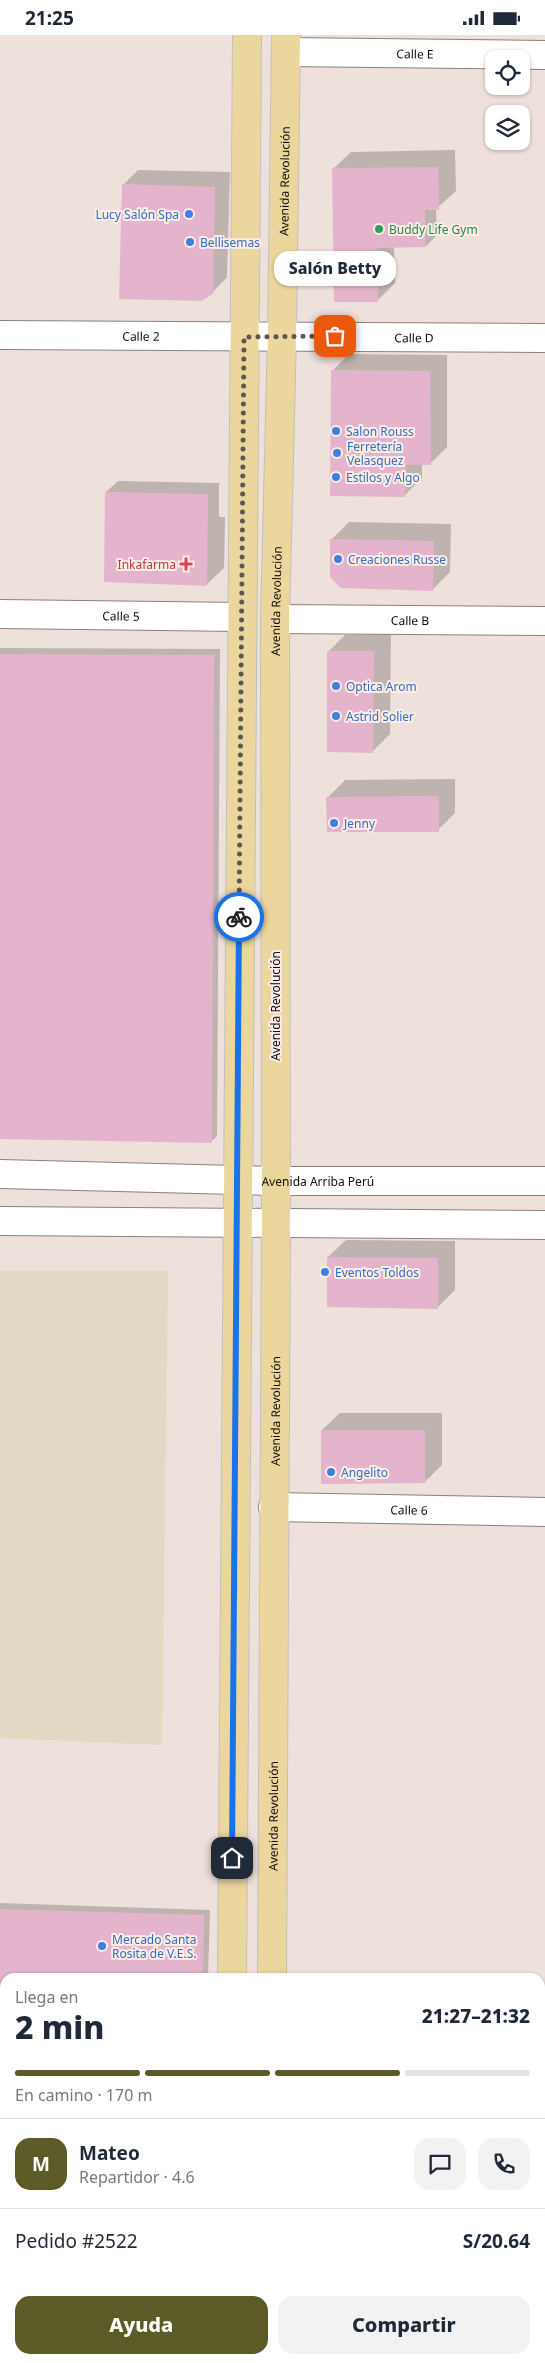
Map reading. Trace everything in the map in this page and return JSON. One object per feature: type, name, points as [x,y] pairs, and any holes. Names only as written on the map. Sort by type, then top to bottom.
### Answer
[{"type":"main road","points":[[232,1973],[241,617],[247,35]]},
{"type":"main road","name":"Avenida Revolución","points":[[272,1973],[276,1223],[275,619],[282,336],[286,43]]},
{"type":"street","name":"Calle E","points":[[286,43],[545,55]]},
{"type":"street","name":"Calle 2","points":[[0,335],[282,336]]},
{"type":"street","name":"Calle D","points":[[282,336],[545,338]]},
{"type":"street","name":"Calle 5","points":[[0,614],[241,617]]},
{"type":"street","name":"Calle B","points":[[275,619],[545,621]]},
{"type":"street","name":"Avenida Arriba Perú","points":[[0,1174],[275,1181],[545,1181]]},
{"type":"street","points":[[0,1221],[545,1225]]},
{"type":"street","name":"Calle 6","points":[[273,1507],[545,1513]]},
{"type":"shaded area","points":[[0,1271],[168,1271],[162,1745],[0,1738]]},
{"type":"building","points":[[438,167],[439,210],[425,210],[426,247],[377,248],[378,302],[334,302],[332,168]]},
{"type":"building","points":[[122,184],[215,187],[213,294],[201,301],[119,299]]},
{"type":"building","points":[[331,370],[430,371],[431,465],[406,465],[405,497],[330,496]]},
{"type":"building","points":[[105,492],[208,494],[207,586],[104,582]]},
{"type":"building","points":[[330,539],[434,541],[433,591],[341,588],[330,577]]},
{"type":"building","points":[[327,651],[374,651],[373,753],[327,752]]},
{"type":"building","points":[[0,654],[214,655],[212,1143],[0,1139]]},
{"type":"building","points":[[439,796],[439,832],[327,832],[326,797]]},
{"type":"building","points":[[327,1257],[438,1258],[438,1309],[327,1307]]},
{"type":"building","points":[[321,1430],[425,1430],[425,1483],[321,1484]]},
{"type":"building","name":"Mercado Santa Rosita de V.E.S.","points":[[0,1909],[204,1915],[203,1973],[0,1973]]},
{"type":"way so far","points":[[239,917],[244,337],[335,336]]},
{"type":"place","name":"Lucy Salón Spa","points":[[189,214]]},
{"type":"place","name":"Buddy Life Gym","points":[[379,229]]},
{"type":"place","name":"Bellisemas","points":[[190,242]]},
{"type":"place","name":"Salón Betty","points":[[335,336]]},
{"type":"place","name":"Salon Rouss","points":[[336,431]]},
{"type":"place","name":"Ferretería Velasquez","points":[[337,453]]},
{"type":"place","name":"Estilos y Algo","points":[[336,477]]},
{"type":"place","name":"Creaciones Russe","points":[[338,559]]},
{"type":"place","name":"Inkafarma","points":[[186,564]]},
{"type":"place","name":"Optica Arom","points":[[336,686]]},
{"type":"place","name":"Astrid Solier","points":[[336,716]]},
{"type":"place","name":"Jenny","points":[[334,823]]},
{"type":"place","name":"Eventos Toldos","points":[[325,1272]]},
{"type":"place","name":"Angelito","points":[[331,1472]]},
{"type":"place","name":"Mercado Santa Rosita de V.E.S.","points":[[102,1946]]},
{"type":"route","points":[[232,1858],[239,917]]}]
